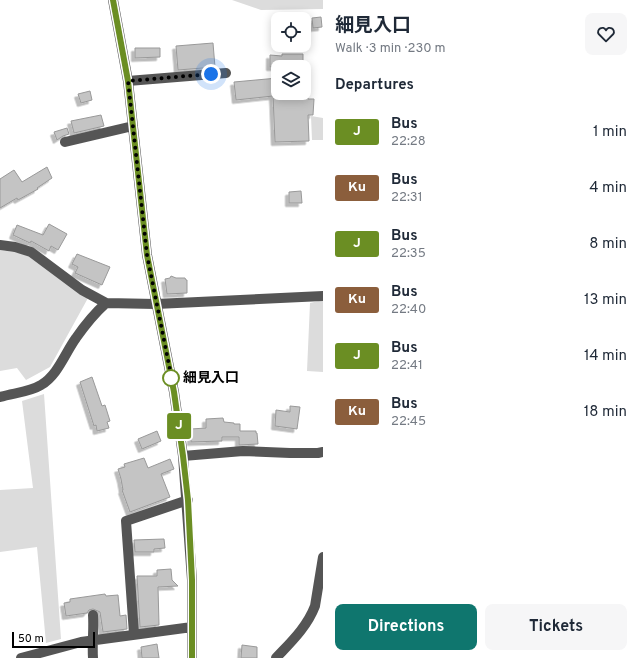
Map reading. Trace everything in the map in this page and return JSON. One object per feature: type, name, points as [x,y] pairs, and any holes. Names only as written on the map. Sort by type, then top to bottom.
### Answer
[{"type":"street","points":[[113,0],[128,81],[147,255],[174,392],[183,456],[188,500],[192,580],[192,658]]},
{"type":"street","points":[[128,81],[226,73]]},
{"type":"street","points":[[65,142],[133,126]]},
{"type":"street","points":[[0,245],[15,247],[31,252],[82,290],[106,302],[156,304],[323,296]]},
{"type":"street","points":[[0,397],[43,384],[54,373],[93,314],[106,302]]},
{"type":"street","points":[[183,456],[243,451],[290,453],[323,452]]},
{"type":"street","points":[[134,634],[126,521],[188,500]]},
{"type":"street","points":[[276,658],[303,629],[312,613],[315,606],[323,557]]},
{"type":"street","points":[[93,615],[93,658]]},
{"type":"street","points":[[21,658],[92,641],[192,627]]},
{"type":"shaded area","points":[[232,0],[323,0],[323,9],[261,10]]},
{"type":"shaded area","points":[[311,116],[323,118],[323,140],[312,140]]},
{"type":"shaded area","points":[[0,250],[20,253],[36,258],[88,298],[50,367],[26,380],[17,368],[0,371]]},
{"type":"shaded area","points":[[323,300],[323,372],[307,371],[310,303]]},
{"type":"shaded area","points":[[44,394],[61,639],[46,643],[37,547],[0,552],[0,490],[33,488],[22,401]]},
{"type":"building","points":[[321,17],[322,27],[313,28],[312,18]]},
{"type":"building","points":[[213,43],[215,67],[178,70],[176,46]]},
{"type":"building","points":[[135,48],[160,48],[160,57],[135,58]]},
{"type":"building","points":[[282,54],[303,54],[303,60],[271,60],[270,67],[270,55],[282,56]]},
{"type":"building","points":[[271,79],[271,96],[236,100],[234,82]]},
{"type":"building","points":[[90,91],[92,100],[81,103],[78,94]]},
{"type":"building","points":[[314,99],[313,115],[308,115],[309,141],[275,142],[273,100]]},
{"type":"building","points":[[101,115],[104,126],[74,133],[71,121]]},
{"type":"building","points":[[67,128],[69,134],[57,140],[54,132]]},
{"type":"building","points":[[47,167],[52,178],[37,188],[38,189],[18,200],[17,198],[0,208],[0,179],[14,170],[22,182]]},
{"type":"building","points":[[301,191],[302,203],[289,203],[289,192]]},
{"type":"building","points":[[49,224],[67,234],[58,250],[51,246],[49,251],[31,241],[30,243],[13,235],[17,225],[43,235]]},
{"type":"building","points":[[77,254],[110,267],[102,285],[75,273],[78,267],[72,264]]},
{"type":"building","points":[[171,276],[176,278],[185,278],[187,280],[187,293],[167,294],[165,279],[170,278]]},
{"type":"building","points":[[92,377],[102,406],[105,405],[110,421],[107,422],[109,428],[97,431],[80,382]]},
{"type":"building","points":[[290,406],[300,407],[297,429],[275,426],[276,410],[290,412]]},
{"type":"building","points":[[223,418],[224,422],[240,424],[240,431],[256,431],[258,444],[239,445],[239,437],[222,437],[222,441],[191,442],[191,429],[206,428],[206,419]]},
{"type":"building","points":[[157,431],[161,441],[142,449],[138,439]]},
{"type":"building","points":[[144,458],[148,468],[170,459],[174,469],[161,474],[170,497],[130,512],[122,490],[118,469],[125,467],[124,464]]},
{"type":"building","points":[[164,539],[165,548],[154,549],[154,552],[135,552],[134,540]]},
{"type":"building","points":[[171,569],[172,580],[178,586],[158,587],[159,625],[140,627],[137,576],[157,576],[157,570]]},
{"type":"building","points":[[105,594],[106,596],[118,595],[120,616],[126,615],[127,629],[103,632],[100,612],[93,609],[89,610],[87,613],[66,616],[64,603],[70,602],[70,599]]},
{"type":"building","points":[[157,644],[159,658],[142,658],[141,647]]},
{"type":"building","points":[[242,645],[257,647],[257,658],[241,658]]},
{"type":"bus line","name":"J","points":[[113,0],[121,36],[128,81],[147,255],[174,392],[183,456],[188,500],[192,580],[192,658]]},
{"type":"place","name":"細見入口","points":[[171,378]]},
{"type":"route","points":[[171,378],[172,380],[147,255],[128,81],[211,74]]}]
